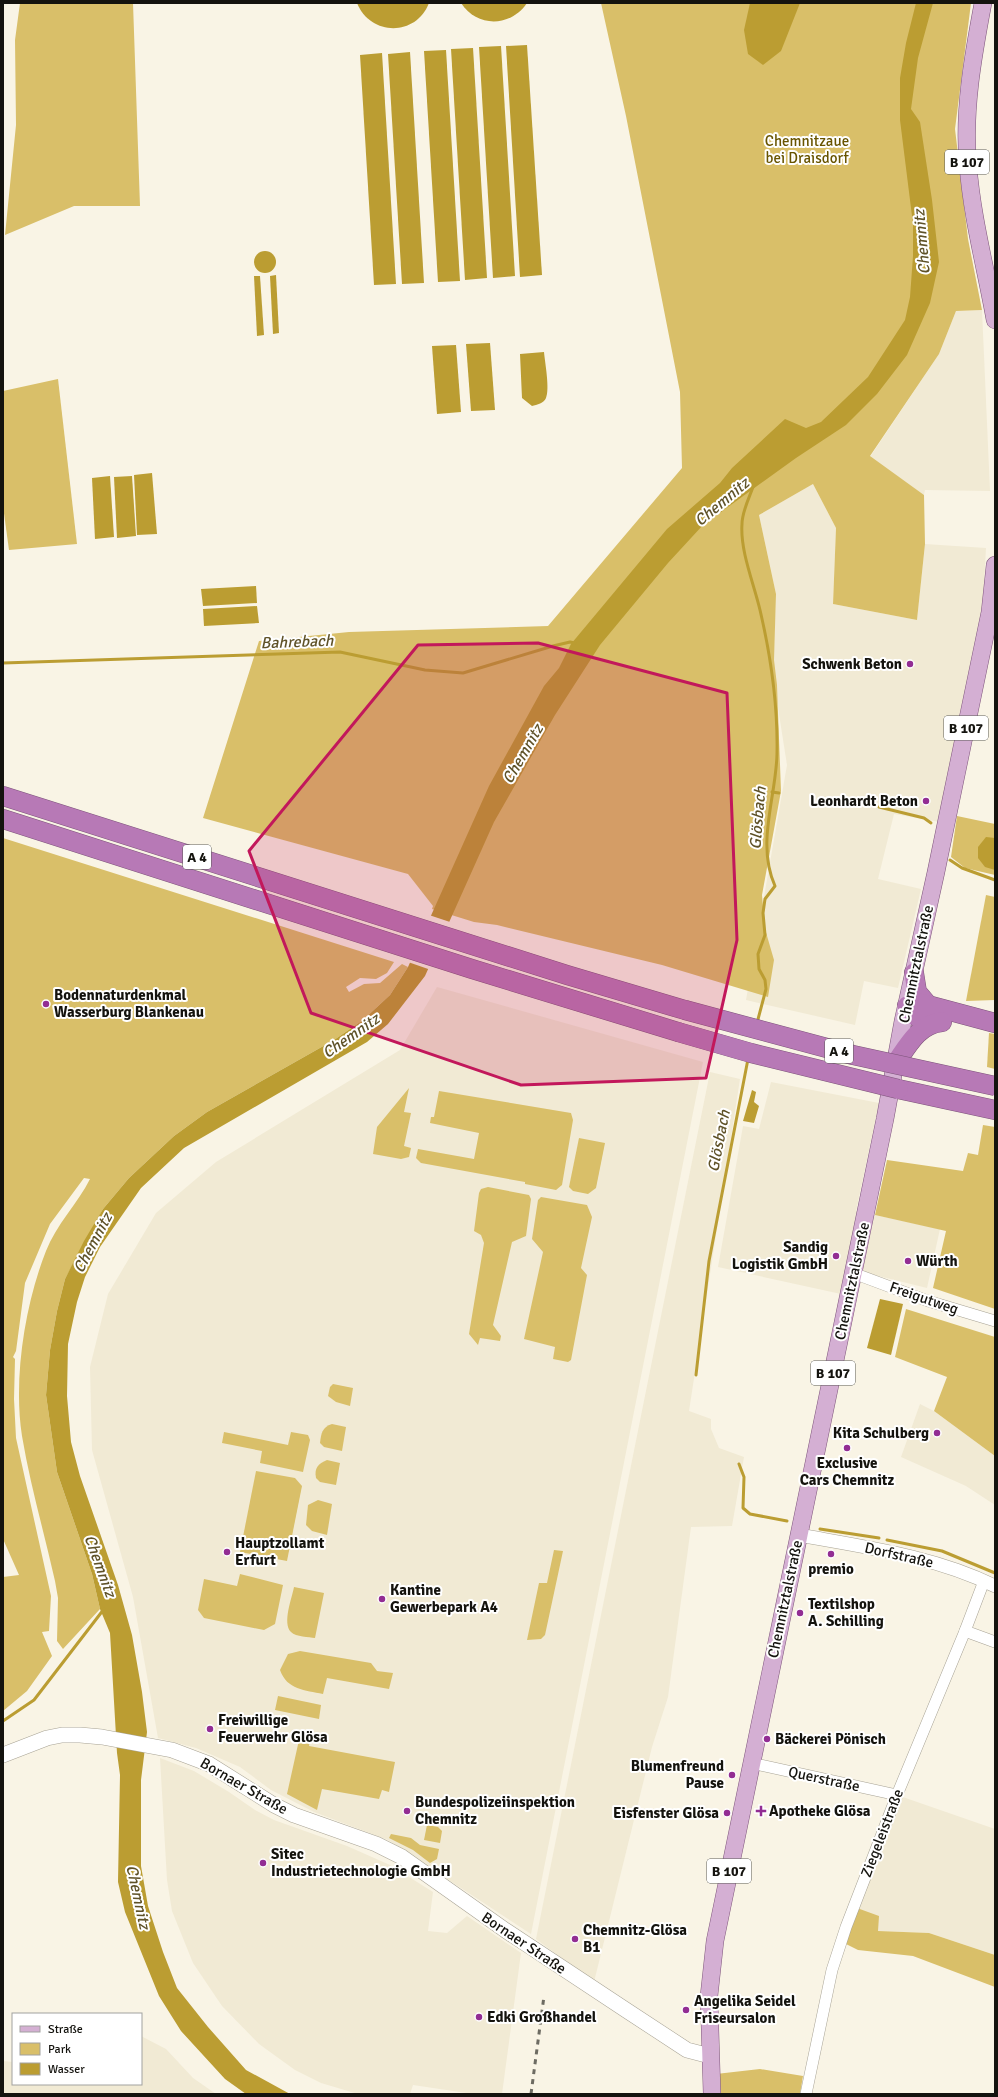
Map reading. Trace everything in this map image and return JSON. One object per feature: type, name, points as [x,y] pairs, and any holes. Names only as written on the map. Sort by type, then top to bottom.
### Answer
[{"type":"highway","name":"A 4","points":[[3,796],[685,1010],[853,1055],[995,1086]]},
{"type":"highway","name":"A 4","points":[[3,819],[472,969],[678,1032],[848,1078],[995,1110]]},
{"type":"highway","points":[[914,973],[917,992],[928,1005]]},
{"type":"highway","points":[[995,1023],[920,1003],[907,1006],[917,1017],[939,1022],[995,1027]]},
{"type":"highway","points":[[895,1064],[918,1033],[939,1022]]},
{"type":"main road","name":"B 107","points":[[983,3],[969,90],[966,144],[972,204],[995,320]]},
{"type":"main road","name":"Chemnitztalstraße","points":[[712,2094],[710,2056],[710,1996],[715,1941],[907,1006],[990,612],[995,565]]},
{"type":"main road","name":"Bornaer Straße","points":[[3,1756],[36,1742],[62,1735],[102,1737],[159,1747],[182,1753],[220,1769],[274,1805],[294,1815],[350,1834],[396,1854],[505,1930],[687,2050],[710,2056]]},
{"type":"street","name":"Freigutweg","points":[[853,1273],[928,1300],[995,1321]]},
{"type":"street","name":"Dorfstraße","points":[[799,1535],[892,1553],[950,1568],[989,1583]]},
{"type":"street","name":"Ziegeleistraße","points":[[806,2094],[832,1970],[846,1927],[897,1795],[965,1631],[989,1583]]},
{"type":"street","points":[[965,1631],[995,1642]]},
{"type":"street","name":"Querstraße","points":[[751,1763],[897,1795]]},
{"type":"highlighted area","points":[[538,643],[727,693],[737,940],[706,1078],[521,1085],[311,1013],[249,851],[418,645]]},
{"type":"shaded area","points":[[982,310],[990,491],[925,490],[924,495],[870,457],[939,354],[956,311]]},
{"type":"shaded area","points":[[813,484],[836,528],[833,604],[917,620],[925,544],[986,548],[983,602],[967,692],[940,822],[894,814],[878,879],[921,889],[898,988],[864,981],[855,1025],[746,1000],[787,765],[773,676],[776,594],[759,515]]},
{"type":"shaded area","points":[[437,987],[703,1062],[531,1934],[388,1840],[314,1812],[271,1790],[240,1767],[196,1748],[158,1738],[133,1597],[92,1450],[90,1367],[108,1294],[156,1213],[216,1162],[400,1050]]},
{"type":"shaded area","points":[[710,1072],[740,1079],[689,1411],[711,1419],[711,1429],[719,1448],[744,1457],[732,1526],[691,1527],[668,1697],[652,1747],[594,1982],[536,1939]]},
{"type":"shaded area","points":[[771,1082],[879,1103],[856,1211],[940,1229],[927,1288],[846,1268],[841,1294],[718,1267],[743,1126],[759,1129]]},
{"type":"shaded area","name":"Kita Schulberg","points":[[920,1404],[934,1411],[995,1456],[995,1505],[966,1486],[901,1457]]},
{"type":"shaded area","points":[[160,1758],[194,1771],[255,1810],[274,1820],[347,1846],[390,1865],[433,1892],[428,1931],[447,1933],[467,1916],[521,1953],[502,2094],[473,2094],[413,2085],[410,2094],[358,2094],[321,2083],[295,2070],[259,2044],[222,2006],[193,1963],[172,1911],[167,1880]]},
{"type":"shaded area","points":[[897,1795],[995,1829],[995,1955],[929,1933],[878,1931],[857,1908]]},
{"type":"shaded area","points":[[142,2037],[166,2049],[193,2078],[216,2094],[3,2094],[3,2061],[12,2062],[12,2085],[142,2085]]},
{"type":"green space","points":[[20,3],[133,3],[140,206],[74,206],[5,235],[16,125],[15,40]]},
{"type":"green space","name":"Chemnitzaue bei Draisdorf","points":[[601,3],[971,3],[955,129],[968,239],[982,310],[956,311],[939,354],[870,456],[924,495],[925,544],[917,620],[833,604],[836,528],[813,484],[759,515],[776,594],[774,660],[777,685],[781,791],[762,895],[765,929],[774,960],[768,997],[662,965],[497,925],[474,922],[432,909],[433,906],[408,874],[203,818],[259,641],[349,632],[548,626],[682,468],[680,392],[626,116]]},
{"type":"green space","points":[[58,379],[77,544],[9,550],[3,506],[3,391]]},
{"type":"green space","points":[[957,816],[995,824],[995,875],[965,868],[951,857]]},
{"type":"green space","points":[[3,838],[394,962],[387,973],[376,979],[360,978],[346,987],[349,992],[364,984],[380,983],[402,964],[408,967],[390,995],[363,1020],[334,1040],[207,1112],[174,1136],[129,1178],[103,1209],[65,1279],[57,1311],[50,1350],[46,1395],[57,1472],[92,1574],[100,1609],[63,1649],[57,1641],[58,1598],[55,1581],[33,1490],[22,1436],[19,1390],[20,1366],[32,1294],[46,1251],[55,1232],[90,1179],[84,1178],[50,1224],[25,1283],[16,1351],[13,1357],[15,1359],[14,1399],[16,1438],[51,1596],[49,1631],[42,1632],[52,1656],[27,1691],[3,1711],[3,1577],[19,1575],[3,1539]]},
{"type":"green space","points":[[986,895],[995,897],[995,1000],[966,1001]]},
{"type":"green space","points":[[989,1033],[995,1034],[995,1069],[987,1067]]},
{"type":"green space","points":[[409,1088],[404,1112],[411,1113],[404,1146],[411,1148],[409,1157],[401,1159],[373,1154],[377,1127]]},
{"type":"green space","points":[[439,1091],[571,1113],[573,1120],[562,1185],[556,1190],[525,1184],[525,1182],[421,1163],[416,1158],[418,1149],[474,1159],[479,1133],[430,1123],[431,1117],[434,1117]]},
{"type":"green space","points":[[983,1125],[995,1127],[995,1309],[933,1288],[946,1231],[875,1215],[887,1160],[963,1171],[968,1153],[978,1155]]},
{"type":"green space","points":[[579,1138],[605,1143],[596,1188],[588,1194],[573,1191],[569,1187]]},
{"type":"green space","points":[[488,1187],[529,1195],[531,1199],[526,1236],[512,1242],[493,1325],[501,1336],[500,1341],[480,1338],[478,1345],[469,1334],[484,1243],[481,1235],[474,1231],[479,1193],[481,1189]]},
{"type":"green space","points":[[541,1197],[587,1205],[592,1217],[581,1268],[587,1275],[571,1360],[568,1362],[553,1359],[555,1347],[524,1339],[543,1252],[532,1239],[538,1200]]},
{"type":"green space","points":[[906,1309],[995,1337],[995,1456],[934,1411],[947,1377],[895,1357]]},
{"type":"green space","points":[[333,1384],[353,1388],[350,1406],[336,1402],[328,1396],[330,1387]]},
{"type":"green space","points":[[332,1424],[346,1427],[342,1451],[324,1447],[320,1443],[324,1429]]},
{"type":"green space","points":[[224,1432],[288,1445],[291,1432],[308,1435],[310,1440],[303,1472],[260,1463],[262,1451],[222,1443]]},
{"type":"green space","points":[[327,1460],[340,1463],[336,1485],[320,1482],[316,1478],[317,1467]]},
{"type":"green space","points":[[256,1471],[295,1478],[302,1486],[287,1561],[240,1552]]},
{"type":"green space","points":[[318,1500],[332,1504],[327,1535],[312,1531],[306,1525],[308,1505]]},
{"type":"green space","points":[[554,1550],[563,1551],[545,1635],[541,1639],[527,1640],[539,1583],[547,1583]]},
{"type":"green space","points":[[240,1574],[283,1585],[275,1624],[264,1630],[204,1618],[198,1610],[204,1579],[237,1586]]},
{"type":"green space","points":[[294,1587],[324,1593],[315,1638],[293,1634],[288,1628],[287,1617]]},
{"type":"green space","points":[[300,1651],[371,1663],[377,1671],[393,1673],[389,1689],[327,1678],[323,1694],[297,1688],[287,1682],[280,1670],[288,1654]]},
{"type":"green space","points":[[278,1696],[321,1705],[319,1719],[275,1710]]},
{"type":"green space","points":[[301,1731],[311,1733],[309,1746],[395,1762],[389,1792],[382,1790],[379,1799],[322,1789],[317,1810],[287,1794]]},
{"type":"green space","points":[[427,1825],[438,1827],[442,1831],[440,1843],[424,1840]]},
{"type":"green space","points":[[391,1834],[411,1838],[420,1845],[439,1849],[437,1859],[430,1863],[413,1850],[389,1838]]},
{"type":"green space","points":[[857,1908],[879,1916],[878,1931],[929,1933],[995,1955],[995,1987],[913,1956],[858,1950],[844,1943]]},
{"type":"green space","points":[[760,2069],[803,2076],[800,2094],[718,2094],[716,2074]]},
{"type":"water","points":[[357,3],[429,3],[423,14],[414,22],[404,27],[393,28],[372,22],[363,14]]},
{"type":"water","points":[[461,3],[527,3],[512,17],[494,21],[476,17]]},
{"type":"water","points":[[750,3],[800,3],[781,51],[763,65],[748,54],[744,30]]},
{"type":"water","name":"Chemnitz","points":[[916,3],[933,3],[918,58],[911,109],[920,122],[932,200],[939,262],[930,303],[907,355],[877,394],[846,425],[796,458],[703,525],[668,563],[600,645],[555,715],[494,822],[425,976],[388,1024],[367,1042],[184,1148],[141,1188],[100,1247],[85,1277],[77,1302],[68,1344],[67,1396],[71,1442],[80,1476],[118,1585],[132,1635],[142,1692],[147,1732],[141,1780],[141,1866],[148,1906],[177,1988],[208,2027],[246,2070],[290,2094],[246,2094],[225,2079],[181,2031],[159,1996],[125,1912],[118,1882],[120,1775],[117,1753],[110,1633],[100,1609],[92,1574],[57,1472],[46,1395],[50,1350],[57,1311],[65,1279],[84,1241],[103,1209],[129,1178],[174,1136],[207,1112],[334,1040],[363,1020],[390,995],[408,967],[489,786],[544,686],[559,668],[571,644],[667,529],[720,483],[732,468],[785,419],[806,428],[821,422],[868,377],[905,320],[910,297],[913,256],[913,224],[900,120],[900,78],[906,43]]},
{"type":"water","points":[[527,45],[542,275],[520,277],[506,46]]},
{"type":"water","points":[[501,46],[515,276],[493,278],[479,47]]},
{"type":"water","points":[[473,48],[487,278],[465,280],[451,49]]},
{"type":"water","points":[[446,50],[460,281],[438,282],[424,51]]},
{"type":"water","points":[[410,52],[424,283],[402,284],[388,54]]},
{"type":"water","points":[[382,53],[396,284],[374,285],[360,55]]},
{"type":"water","points":[[265,251],[273,254],[276,262],[273,270],[265,273],[257,270],[254,262],[257,254]]},
{"type":"water","points":[[276,275],[279,333],[273,334],[270,276]]},
{"type":"water","points":[[254,276],[260,276],[264,335],[257,336]]},
{"type":"water","points":[[490,343],[495,410],[471,411],[466,344]]},
{"type":"water","points":[[456,345],[461,412],[437,414],[432,346]]},
{"type":"water","points":[[544,352],[547,394],[544,401],[532,406],[522,398],[520,354]]},
{"type":"water","points":[[152,473],[157,534],[137,535],[134,475]]},
{"type":"water","points":[[110,476],[114,537],[95,539],[92,478]]},
{"type":"water","points":[[132,476],[136,536],[117,538],[114,477]]},
{"type":"water","points":[[256,586],[257,603],[203,606],[201,589]]},
{"type":"water","points":[[257,606],[259,623],[204,626],[203,609]]},
{"type":"water","points":[[986,837],[995,838],[995,870],[985,867],[978,858],[978,847]]},
{"type":"water","points":[[752,1090],[756,1092],[754,1102],[759,1106],[754,1123],[743,1121]]},
{"type":"water","points":[[880,1299],[903,1304],[891,1355],[867,1348]]},
{"type":"pier","points":[[429,915],[453,923],[431,970],[408,962]]},
{"type":"waterway","name":"Glösbach","points":[[753,487],[743,515],[743,545],[760,610],[767,646],[773,682],[777,736],[776,771],[768,820],[767,837],[767,853],[775,886],[765,899],[763,913],[765,935],[758,954],[759,969],[765,980],[766,989],[757,1023]]},
{"type":"waterway","name":"Bahrebach","points":[[3,663],[340,652],[425,670],[463,673],[553,646],[570,642],[575,643]]},
{"type":"waterway","name":"Glösbach","points":[[772,792],[779,793]]},
{"type":"waterway","points":[[879,807],[924,818],[931,823]]},
{"type":"waterway","points":[[950,860],[962,868],[995,880]]},
{"type":"waterway","name":"Glösbach","points":[[696,1375],[709,1261],[748,1059]]},
{"type":"waterway","name":"Glösbach","points":[[739,1464],[744,1477],[743,1508],[750,1514],[787,1521]]},
{"type":"waterway","name":"Glösbach","points":[[820,1529],[879,1538]]},
{"type":"waterway","name":"Glösbach","points":[[887,1540],[942,1551],[995,1573]]},
{"type":"waterway","points":[[3,1721],[34,1700],[104,1609]]},
{"type":"railway","points":[[531,2094],[544,1996]]},
{"type":"place","name":"Schwenk Beton","points":[[910,664]]},
{"type":"place","name":"Leonhardt Beton","points":[[926,801]]},
{"type":"place","name":"Bodennaturdenkmal Wasserburg Blankenau","points":[[46,1004]]},
{"type":"place","name":"Sandig Logistik GmbH","points":[[836,1256]]},
{"type":"place","name":"Würth","points":[[908,1261]]},
{"type":"place","name":"Kita Schulberg","points":[[937,1433]]},
{"type":"place","name":"Exclusive Cars Chemnitz","points":[[847,1448]]},
{"type":"place","name":"Hauptzollamt Erfurt","points":[[227,1552]]},
{"type":"place","name":"premio","points":[[831,1554]]},
{"type":"place","name":"Kantine Gewerbepark A4","points":[[382,1599]]},
{"type":"place","name":"Textilshop A. Schilling","points":[[800,1613]]},
{"type":"place","name":"Freiwillige Feuerwehr Glösa","points":[[210,1729]]},
{"type":"place","name":"Bäckerei Pönisch","points":[[767,1739]]},
{"type":"place","name":"Blumenfreund Pause","points":[[732,1775]]},
{"type":"place","name":"Bundespolizeiinspektion Chemnitz","points":[[407,1811]]},
{"type":"place","name":"Apotheke Glösa","points":[[761,1811]]},
{"type":"place","name":"Eisfenster Glösa","points":[[727,1813]]},
{"type":"place","name":"Sitec Industrietechnologie GmbH","points":[[263,1863]]},
{"type":"place","name":"Chemnitz-Glösa B1","points":[[575,1939]]},
{"type":"place","name":"Angelika Seidel Friseursalon","points":[[686,2010]]},
{"type":"place","name":"Edki Großhandel","points":[[479,2017]]}]
